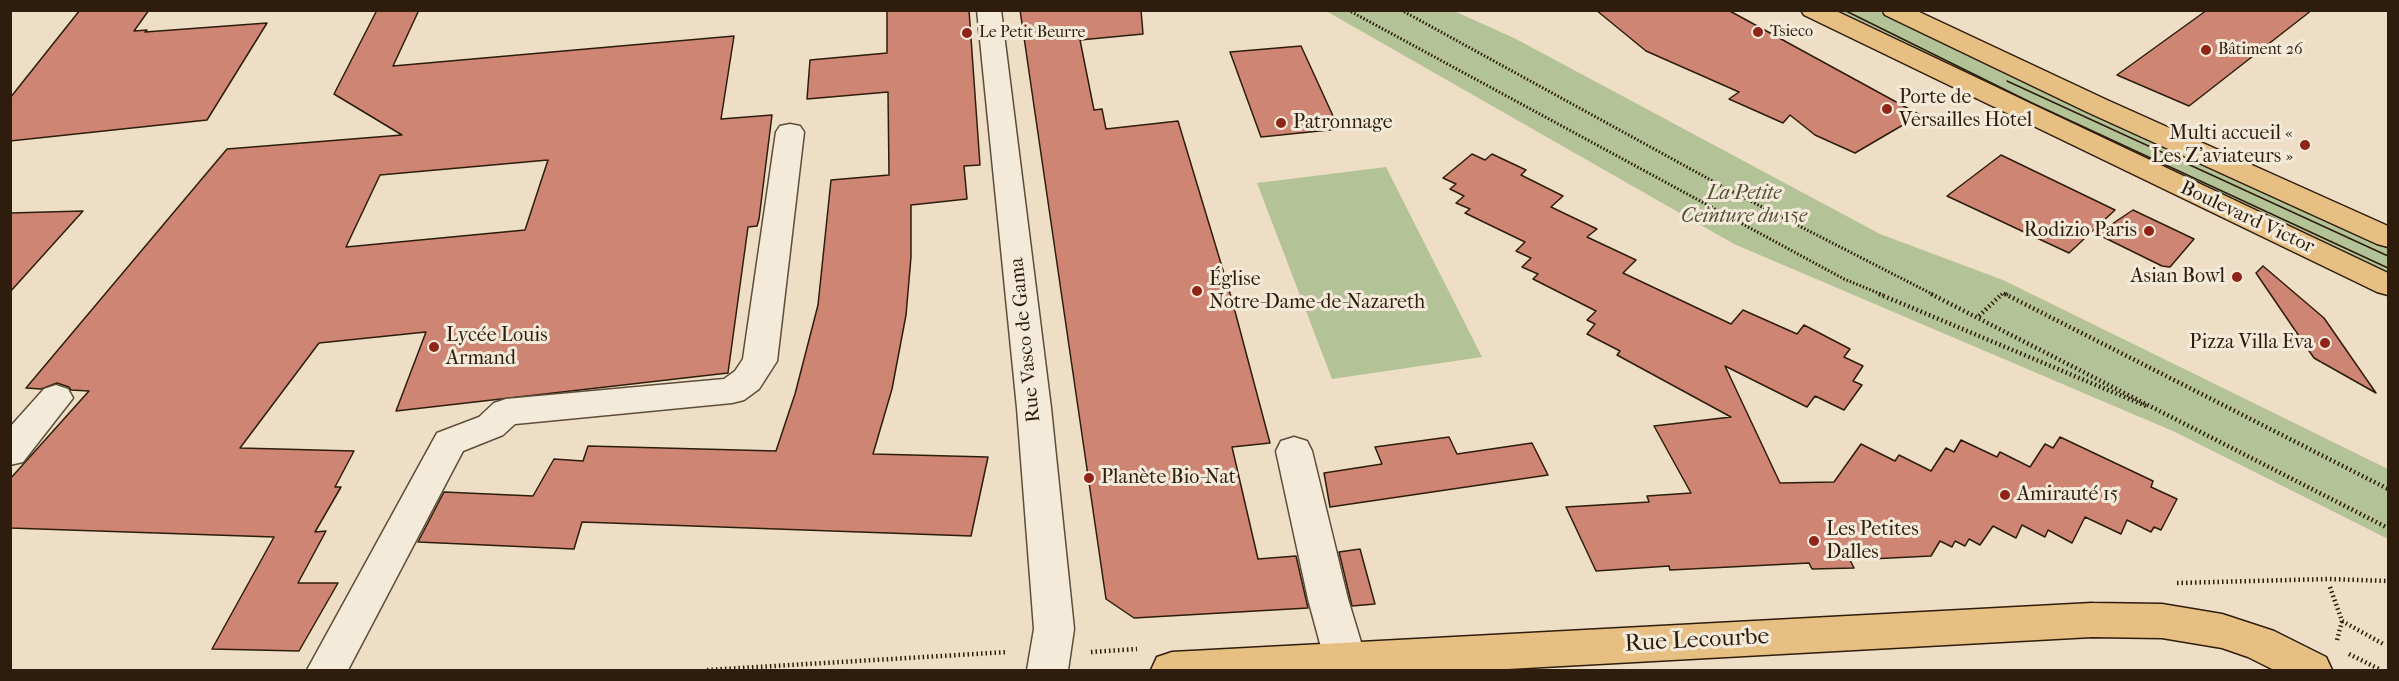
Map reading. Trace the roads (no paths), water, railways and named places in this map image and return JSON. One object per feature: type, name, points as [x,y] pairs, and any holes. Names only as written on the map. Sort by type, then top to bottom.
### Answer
[{"type":"main road","name":"Boulevard Victor","points":[[1813,10],[2388,285]]},
{"type":"main road","name":"Boulevard Victor","points":[[1894,10],[2108,111],[2388,237]]},
{"type":"main road","name":"Rue Lecourbe","points":[[1172,670],[1583,659],[2091,620],[2162,621],[2222,630],[2260,643],[2324,656]]},
{"type":"street","name":"Rue Vasco de Gama","points":[[989,10],[1034,408],[1054,629],[1048,670]]},
{"type":"street","points":[[327,670],[450,442],[490,426],[506,412],[732,391],[747,380],[760,361],[790,132]]},
{"type":"street","points":[[10,452],[56,398]]},
{"type":"street","points":[[1294,451],[1328,599],[1321,665]]},
{"type":"tram line","points":[[1844,10],[2032,103],[2388,268]]},
{"type":"tram line","points":[[2007,81],[2388,256]]},
{"type":"place","name":"Tsieco","points":[[1758,32]]},
{"type":"place","name":"Le Petit Beurre","points":[[967,33]]},
{"type":"place","name":"Bâtiment 26","points":[[2206,50]]},
{"type":"place","name":"Porte de Versailles Hotel","points":[[1887,109]]},
{"type":"place","name":"Patronnage","points":[[1281,123]]},
{"type":"place","name":"Multi accueil « Les Z’aviateurs »","points":[[2305,145]]},
{"type":"place","name":"Rodizio Paris","points":[[2149,231]]},
{"type":"place","name":"Asian Bowl","points":[[2237,277]]},
{"type":"place","name":"Église Notre-Dame-de-Nazareth","points":[[1197,291]]},
{"type":"place","name":"Pizza Villa Eva","points":[[2325,343]]},
{"type":"place","name":"Lycée Louis Armand","points":[[434,347]]},
{"type":"place","name":"Planète Bio-Nat","points":[[1089,478]]},
{"type":"place","name":"Amirauté 15","points":[[2005,495]]},
{"type":"place","name":"Les Petites Dalles","points":[[1814,541]]},
{"type":"park label","name":"La Petite Ceinture du 15e","points":[[1744,206]]}]
